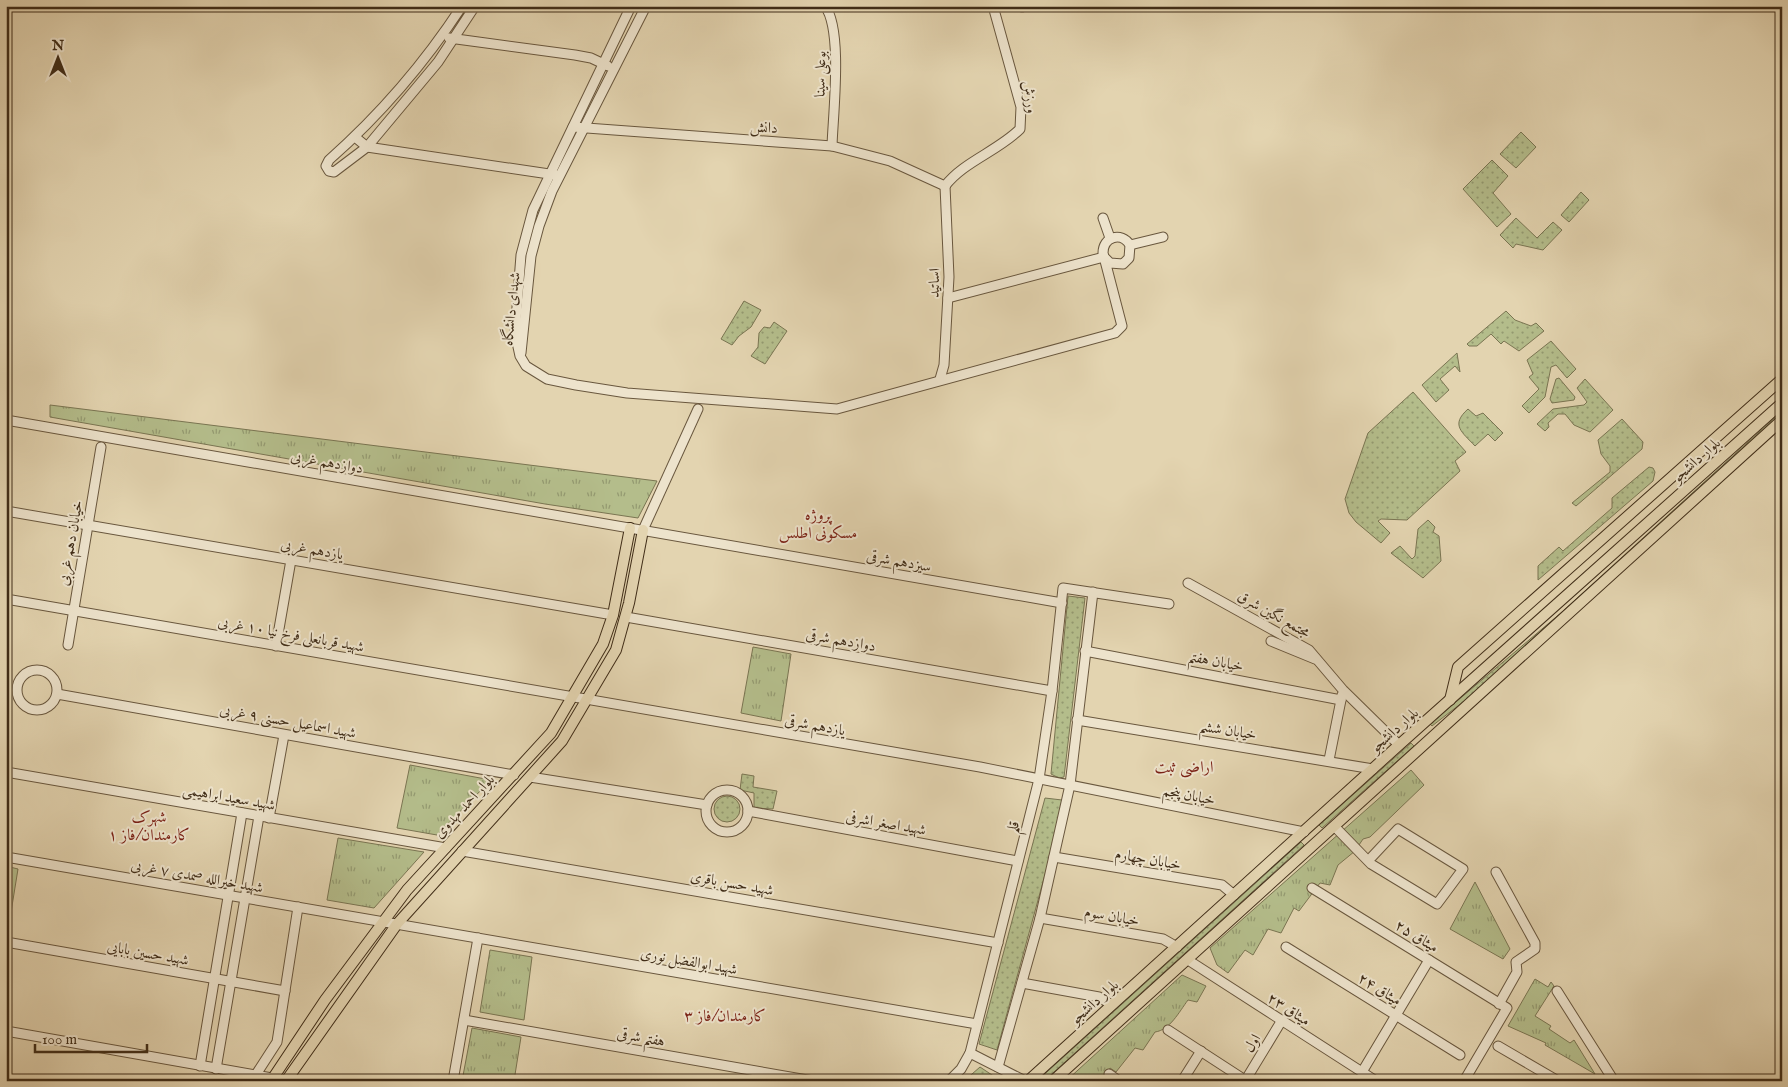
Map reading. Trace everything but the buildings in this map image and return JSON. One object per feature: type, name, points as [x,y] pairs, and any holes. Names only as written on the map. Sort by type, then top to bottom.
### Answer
[{"type":"main road","points":[[1450,700],[1458,668],[1782,379]]},
{"type":"main road","name":"بلوار دانشجو","points":[[1027,1081],[1373,768],[1782,403]]},
{"type":"main road","name":"بلوار دانشجو","points":[[1053,1081],[1782,420]]},
{"type":"main road","name":"بلوار احمد مهدوی","points":[[271,1080],[382,922],[407,890],[551,733],[603,644],[612,615],[630,528]]},
{"type":"main road","name":"بلوار احمد مهدوی","points":[[285,1081],[397,924],[562,741],[616,650],[626,617],[643,530]]},
{"type":"main road","points":[[1420,727],[1431,739]]},
{"type":"main road","points":[[1304,832],[1316,844]]},
{"type":"main road","points":[[271,1080],[285,1081]]},
{"type":"street","points":[[462,6],[443,35],[394,98],[329,160],[326,166],[329,171],[334,172],[367,147],[438,62],[475,6]]},
{"type":"street","name":"شهدای دانشگاه","points":[[631,6],[573,127],[539,226],[531,256],[520,356],[526,366],[547,379],[576,386],[627,393],[837,409],[860,405],[940,379]]},
{"type":"street","name":"شهدای دانشگاه","points":[[556,174],[585,129],[646,6]]},
{"type":"street","name":"بوعلی سینا","points":[[825,6],[829,12],[835,34],[832,146]]},
{"type":"street","name":"ورزش","points":[[945,186],[953,175],[1007,142],[1020,129],[1021,107],[993,6]]},
{"type":"street","points":[[443,35],[452,39],[575,55],[604,63],[614,70]]},
{"type":"street","points":[[394,98],[401,105]]},
{"type":"street","name":"دانش","points":[[573,127],[832,146],[890,161],[945,186]]},
{"type":"street","points":[[355,137],[367,147],[556,174]]},
{"type":"street","name":"اساتید","points":[[940,379],[944,365],[948,298],[945,186]]},
{"type":"street","points":[[1103,218],[1110,238]]},
{"type":"street","points":[[1130,245],[1163,237]]},
{"type":"street","points":[[1104,257],[1110,263],[1123,264],[1131,254],[1130,245],[1122,238],[1110,238]]},
{"type":"street","points":[[940,379],[1116,332],[1122,326],[1104,257],[1104,246],[1110,238]]},
{"type":"street","points":[[948,298],[1104,257]]},
{"type":"street","points":[[643,530],[698,409]]},
{"type":"street","name":"دوازدهم غربی","points":[[6,420],[643,530]]},
{"type":"street","name":"خیابان دهم غربی","points":[[68,645],[72,611],[101,447]]},
{"type":"street","name":"یازدهم غربی","points":[[6,511],[612,615]]},
{"type":"street","name":"سیزدهم شرقی","points":[[643,530],[1062,603]]},
{"type":"street","points":[[276,646],[291,560]]},
{"type":"street","name":"مجتمع نگین شرق","points":[[1188,583],[1309,650],[1343,690],[1399,745]]},
{"type":"street","points":[[1062,603],[1063,588],[1169,604]]},
{"type":"street","points":[[998,1067],[1040,918],[1070,785],[1092,592]]},
{"type":"street","name":"شهید قربانعلی فرخ نیا ۱۰ غربی","points":[[6,599],[586,699]]},
{"type":"street","name":"قلم","points":[[949,1081],[962,1069],[970,1053],[1039,780],[1062,603]]},
{"type":"street","name":"دوازدهم شرقی","points":[[626,617],[1052,691]]},
{"type":"street","points":[[1271,642],[1318,660]]},
{"type":"street","name":"خیابان هفتم","points":[[1085,651],[1341,700]]},
{"type":"street","points":[[34,670],[47,672],[55,681],[57,694],[51,705],[40,710],[28,708],[19,699],[17,687],[23,676],[34,670]]},
{"type":"street","points":[[6,686],[17,687]]},
{"type":"street","points":[[1329,760],[1343,690]]},
{"type":"street","name":"شهید اسماعیل حسنی ۹ غربی","points":[[57,694],[514,775]]},
{"type":"street","name":"یازدهم شرقی","points":[[586,699],[980,767],[1070,785]]},
{"type":"street","name":"خیابان ششم","points":[[1077,720],[1373,768]]},
{"type":"street","points":[[269,818],[284,735]]},
{"type":"street","name":"شهید سعید ابراهیمی","points":[[6,772],[446,848]]},
{"type":"street","points":[[530,778],[707,805]]},
{"type":"street","name":"خیابان پنجم","points":[[1070,785],[1304,832]]},
{"type":"street","points":[[728,790],[743,796],[748,811],[742,826],[732,832],[721,831],[708,821],[707,805],[712,796],[728,790]]},
{"type":"street","name":"شهید اصغر اشرفی","points":[[748,811],[1018,861]]},
{"type":"street","points":[[200,1066],[213,978],[242,813]]},
{"type":"street","points":[[216,1069],[244,898],[260,816]]},
{"type":"street","points":[[1335,827],[1368,861],[1437,904],[1463,869],[1398,829],[1368,861]]},
{"type":"street","name":"شهید حسن باقری","points":[[462,851],[998,943]]},
{"type":"street","name":"شهید خیرالله صمدی ۷ غربی","points":[[6,857],[397,924]]},
{"type":"street","name":"خیابان چهارم","points":[[1054,857],[1222,886],[1234,895]]},
{"type":"street","points":[[1464,1081],[1503,1006],[1516,972],[1516,962],[1535,949],[1534,943],[1496,872]]},
{"type":"street","name":"میثاق ۲۵","points":[[1312,888],[1503,1006]]},
{"type":"street","points":[[255,1076],[277,1042],[298,908]]},
{"type":"street","name":"خیابان سوم","points":[[1040,918],[1163,939],[1177,947]]},
{"type":"street","name":"شهید ابوالفضل نوری","points":[[397,924],[977,1024]]},
{"type":"street","points":[[453,1081],[478,938]]},
{"type":"street","name":"شهید حسین بابایی","points":[[6,942],[285,991]]},
{"type":"street","name":"میثاق ۲۴","points":[[1286,947],[1460,1055]]},
{"type":"street","name":"میثاق ۲۳","points":[[1188,960],[1376,1081]]},
{"type":"street","points":[[1362,1072],[1429,960]]},
{"type":"street","points":[[1022,983],[1099,997],[1112,1005]]},
{"type":"street","points":[[1557,991],[1614,1081]]},
{"type":"street","name":"هفتم شرقی","points":[[464,1020],[813,1081]]},
{"type":"street","name":"اول","points":[[1245,1080],[1282,1020]]},
{"type":"street","points":[[1168,1030],[1245,1080]]},
{"type":"street","points":[[6,1031],[271,1080]]},
{"type":"street","points":[[1498,1046],[1558,1081]]},
{"type":"street","points":[[1182,1081],[1201,1051]]},
{"type":"street","points":[[970,1053],[1027,1081]]},
{"type":"street","points":[[1109,1074],[1119,1081]]},
{"type":"green space","points":[[1521,132],[1536,147],[1516,168],[1500,154]]},
{"type":"green space","points":[[1492,160],[1508,176],[1493,193],[1511,214],[1497,227],[1463,189]]},
{"type":"green space","points":[[1581,192],[1589,200],[1569,222],[1561,215]]},
{"type":"green space","points":[[1516,218],[1537,238],[1553,222],[1562,230],[1543,250],[1516,244],[1513,248],[1500,235]]},
{"type":"green space","points":[[744,301],[761,310],[751,327],[739,336],[732,345],[721,339]]},
{"type":"green space","points":[[1506,311],[1515,320],[1531,326],[1536,323],[1544,331],[1519,351],[1504,341],[1501,344],[1491,334],[1477,346],[1469,346],[1467,344]]},
{"type":"green space","points":[[774,322],[787,331],[765,364],[751,356],[758,347],[759,333],[764,327],[770,328]]},
{"type":"green space","points":[[1551,341],[1576,369],[1567,378],[1556,365],[1551,367],[1545,397],[1529,413],[1522,406],[1539,389],[1529,377],[1533,374],[1527,360]]},
{"type":"green space","points":[[1457,353],[1460,372],[1455,366],[1440,379],[1449,390],[1436,402],[1422,385]]},
{"type":"green space","points":[[1559,378],[1575,397],[1574,400],[1552,403],[1550,399],[1556,379]]},
{"type":"green space","points":[[1585,379],[1613,410],[1590,432],[1574,425],[1565,414],[1558,414],[1548,423],[1549,427],[1545,431],[1537,424],[1553,409],[1584,405],[1587,402],[1577,388]]},
{"type":"green space","points":[[1413,392],[1466,452],[1455,461],[1460,471],[1407,520],[1381,519],[1378,521],[1390,533],[1381,543],[1356,522],[1349,513],[1345,499],[1368,433]]},
{"type":"green space","points":[[50,405],[657,481],[638,518],[545,504],[50,417]]},
{"type":"green space","points":[[1468,409],[1476,416],[1483,413],[1503,433],[1495,441],[1488,434],[1475,446],[1462,432],[1459,424]]},
{"type":"green space","points":[[1782,411],[1782,414],[1490,681],[1432,726],[1430,724],[1562,612]]},
{"type":"green space","points":[[1622,419],[1643,442],[1642,449],[1576,506],[1572,503],[1610,472],[1610,466],[1601,454],[1598,440]]},
{"type":"green space","points":[[1649,467],[1653,468],[1655,472],[1653,481],[1538,580],[1538,566],[1559,547],[1563,551],[1612,508],[1612,498]]},
{"type":"green space","points":[[1428,520],[1435,527],[1433,532],[1439,536],[1441,561],[1423,578],[1391,553],[1400,546],[1412,559],[1415,556],[1418,529]]},
{"type":"green space","points":[[1068,596],[1085,598],[1064,777],[1059,778],[1051,774]]},
{"type":"green space","points":[[753,647],[791,654],[781,721],[741,713]]},
{"type":"green space","points":[[1411,743],[1414,746],[1322,828],[1319,825]]},
{"type":"green space","points":[[410,765],[491,780],[437,835],[397,828]]},
{"type":"green space","points":[[1411,770],[1424,785],[1370,837],[1363,839],[1355,851],[1338,865],[1330,885],[1320,883],[1299,911],[1294,908],[1281,933],[1268,929],[1253,955],[1245,950],[1228,973],[1217,965],[1210,948]]},
{"type":"green space","points":[[742,774],[754,776],[753,787],[777,791],[773,809],[754,808],[754,793],[740,790]]},
{"type":"green space","points":[[727,796],[736,800],[740,809],[736,818],[727,822],[718,818],[714,809],[718,800]]},
{"type":"green space","points":[[1045,798],[1062,800],[1052,849],[997,1050],[979,1044]]},
{"type":"green space","points":[[338,838],[424,852],[374,908],[327,900]]},
{"type":"green space","points":[[1301,842],[1304,845],[1044,1081],[1037,1081]]},
{"type":"green space","points":[[6,866],[18,869],[6,943]]},
{"type":"green space","points":[[1475,882],[1510,949],[1503,959],[1450,929]]},
{"type":"green space","points":[[490,950],[532,957],[524,1020],[480,1012]]},
{"type":"green space","points":[[1182,975],[1206,986],[1197,1002],[1188,1000],[1170,1024],[1155,1032],[1143,1050],[1135,1048],[1116,1072],[1110,1068],[1102,1081],[1066,1081]]},
{"type":"green space","points":[[1535,979],[1548,987],[1551,982],[1554,986],[1535,1016],[1551,1026],[1549,1029],[1570,1043],[1574,1040],[1595,1074],[1545,1045],[1546,1043],[1508,1026]]},
{"type":"green space","points":[[472,1028],[521,1037],[514,1081],[462,1081]]},
{"type":"green space","points":[[980,1067],[1001,1081],[964,1081]]},
{"type":"district","name":"پروژه مسکونی اطلس","points":[[818,523]]},
{"type":"district","name":"اراضی ثبت","points":[[1184,766]]},
{"type":"district","name":"شهرک کارمندان/فاز ۱","points":[[149,825]]},
{"type":"district","name":"کارمندان/فاز ۳","points":[[725,1015]]}]
